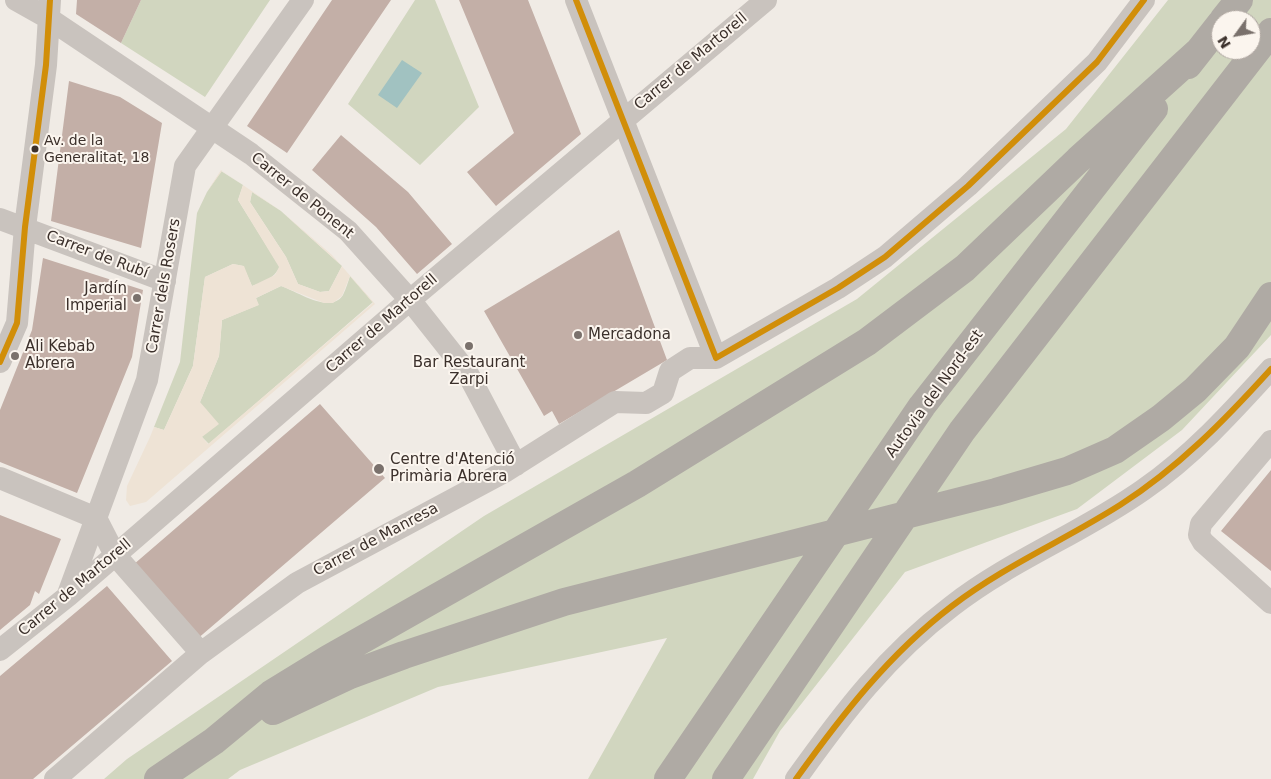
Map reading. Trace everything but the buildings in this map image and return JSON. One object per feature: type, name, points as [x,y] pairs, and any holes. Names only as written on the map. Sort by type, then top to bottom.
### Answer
[{"type":"highway","name":"Autovia del Nord-est","points":[[1231,10],[1239,0]]},
{"type":"highway","points":[[726,779],[962,431],[1271,32]]},
{"type":"highway","name":"Autovia del Nord-est","points":[[668,779],[922,406],[1211,35]]},
{"type":"highway","points":[[158,779],[214,741],[271,694],[328,659],[637,484],[867,342],[965,268],[1078,160],[1199,51]]},
{"type":"highway","points":[[214,741],[350,675],[564,602],[761,550],[996,492],[1067,471],[1115,450],[1161,418],[1195,390],[1237,347],[1271,296]]},
{"type":"street","name":"Carrer de Ponent","points":[[16,0],[49,9],[212,128],[252,154],[348,231],[410,300],[467,372],[516,465]]},
{"type":"street","name":"Carrer dels Rosers","points":[[68,596],[147,380],[185,166],[303,0]]},
{"type":"street","points":[[576,0],[716,358],[838,288],[885,256],[968,186],[1097,62],[1144,0]]},
{"type":"street","name":"Carrer de Martorell","points":[[0,650],[68,596],[410,300],[766,0]]},
{"type":"street","points":[[0,362],[17,323],[25,228],[46,64],[49,9]]},
{"type":"street","name":"Carrer de Rubí","points":[[0,219],[165,281]]},
{"type":"street","name":"Carrer de Manresa","points":[[55,779],[201,653],[297,583],[516,465],[615,402],[646,404],[663,393],[670,371],[690,358],[716,358]]},
{"type":"street","points":[[796,779],[847,708],[910,640],[953,604],[1025,559],[1142,491],[1192,451],[1269,375]]},
{"type":"street","points":[[1271,441],[1201,524],[1199,535],[1203,542],[1271,603]]},
{"type":"street","points":[[0,478],[96,518],[115,555],[201,653]]},
{"type":"green space","points":[[141,0],[270,0],[205,97],[121,43]]},
{"type":"green space","points":[[415,0],[435,0],[479,107],[420,165],[348,104]]},
{"type":"green space","points":[[1168,0],[1271,0],[1271,335],[1182,430],[1077,509],[905,572],[780,731],[753,779],[588,779],[667,638],[438,687],[240,770],[228,779],[104,779],[127,759],[484,516],[857,299],[1066,129]]},
{"type":"green space","points":[[221,171],[243,185],[238,200],[280,267],[271,277],[252,286],[243,266],[233,264],[205,277],[193,366],[164,430],[154,427],[180,362],[197,213],[207,192]]},
{"type":"green space","points":[[252,192],[281,211],[342,266],[329,291],[320,292],[298,284],[286,257],[250,202]]},
{"type":"green space","points":[[350,276],[373,302],[209,444],[202,437],[200,402],[219,356],[222,320],[258,305],[256,298],[281,286],[313,300],[330,303],[337,301],[343,295]]},
{"type":"shaded area","points":[[221,170],[241,184],[222,171],[207,192]]},
{"type":"shaded area","points":[[243,185],[281,211],[252,192],[250,202],[286,257],[298,284],[320,292],[329,291],[342,266],[375,304],[146,502],[130,506],[126,500],[127,486],[154,427],[164,430],[193,366],[205,277],[233,264],[244,266],[252,286],[275,275],[279,267],[238,200]],"holes":[[[350,276],[373,303],[208,444],[202,437],[219,424],[200,402],[219,356],[222,320],[259,305],[256,298],[281,286],[324,303],[333,303],[342,296]]]},
{"type":"shaded area","points":[[281,211],[332,255],[340,265]]},
{"type":"water","points":[[402,60],[422,73],[397,108],[378,95]]},
{"type":"transit line","points":[[0,362],[17,323],[25,227],[46,65],[50,0]]},
{"type":"transit line","points":[[576,0],[716,358]]},
{"type":"transit line","points":[[716,358],[838,288],[885,257],[968,186],[1097,62],[1144,0]]},
{"type":"transit line","points":[[796,779],[868,686],[929,625],[992,578],[1099,518],[1141,491],[1200,442],[1271,369]]},
{"type":"place","name":"Av. de la Generalitat, 18","points":[[35,149]]},
{"type":"place","name":"Jardín Imperial","points":[[137,298]]},
{"type":"place","name":"Mercadona","points":[[578,335]]},
{"type":"place","name":"Bar Restaurant Zarpi","points":[[469,346]]},
{"type":"place","name":"Ali Kebab Abrera","points":[[15,356]]},
{"type":"place","name":"Centre d'Atenció Primària Abrera","points":[[379,469]]}]
